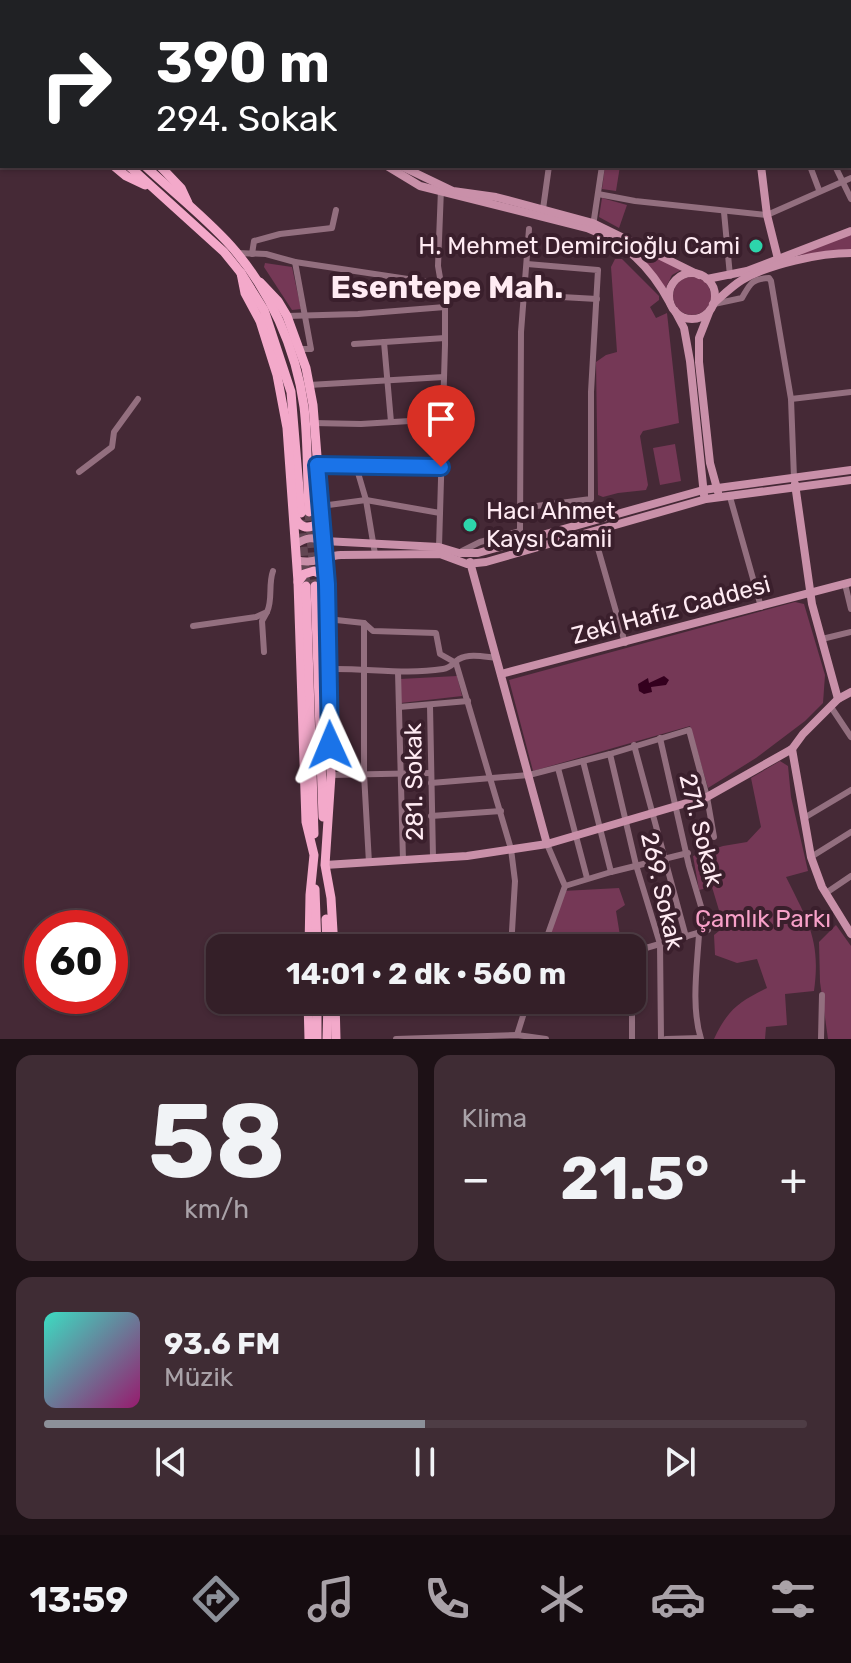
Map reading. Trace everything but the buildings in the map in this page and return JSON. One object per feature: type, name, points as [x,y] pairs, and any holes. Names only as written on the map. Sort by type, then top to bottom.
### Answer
[{"type":"main road","points":[[116,168],[152,188]]},
{"type":"main road","points":[[131,168],[224,252],[241,273],[264,310],[287,374],[294,413],[301,513],[297,560],[306,585],[317,934]]},
{"type":"main road","points":[[147,168],[237,253],[278,301],[287,316],[309,385],[327,584],[331,775],[325,865],[333,934]]},
{"type":"main road","points":[[162,168],[181,188],[192,209]]},
{"type":"main road","points":[[390,168],[420,186],[493,197],[543,209],[593,227],[703,277],[714,291],[699,338],[699,362],[710,463],[718,493]]},
{"type":"main road","points":[[404,168],[441,189],[593,227],[644,263],[684,328],[704,495]]},
{"type":"main road","points":[[761,168],[767,215],[778,262]]},
{"type":"main road","points":[[851,231],[778,262],[740,280],[711,307],[692,319],[672,307],[669,296],[673,283],[685,275],[730,276],[778,262],[814,255],[851,253]]},
{"type":"main road","points":[[260,282],[279,322],[301,390],[300,525],[317,524],[321,509]]},
{"type":"main road","points":[[718,493],[730,497],[767,491],[851,470]]},
{"type":"main road","points":[[297,560],[317,561],[325,556],[374,549],[439,547],[478,553],[704,495],[795,483],[812,485],[851,480]]},
{"type":"main road","points":[[795,483],[810,594],[838,699]]},
{"type":"main road","points":[[796,498],[801,490],[812,485]]},
{"type":"main road","points":[[767,491],[788,493],[796,498]]},
{"type":"main road","points":[[296,544],[315,538],[374,549],[440,554],[470,563],[486,562],[660,514],[704,495]]},
{"type":"main road","points":[[464,553],[470,563],[547,844]]},
{"type":"main road","points":[[327,584],[321,574],[314,571],[304,574],[325,865],[327,934]]},
{"type":"main road","name":"Zeki Hafız Caddesi","points":[[501,674],[848,583]]},
{"type":"main road","points":[[325,865],[467,856],[547,844],[707,797],[792,749],[838,699],[851,692]]},
{"type":"main road","points":[[792,749],[811,857],[826,893],[851,934]]},
{"type":"main road","points":[[309,934],[314,855]]},
{"type":"main road","points":[[308,1014],[309,1039]]},
{"type":"main road","points":[[317,1014],[317,1039]]},
{"type":"main road","points":[[327,1039],[328,1014]]},
{"type":"main road","points":[[335,1014],[336,1039]]},
{"type":"street","points":[[543,209],[549,168]]},
{"type":"street","points":[[593,227],[602,168]]},
{"type":"street","points":[[811,168],[819,190]]},
{"type":"street","points":[[598,194],[767,215],[847,179],[851,199]]},
{"type":"street","points":[[439,547],[445,338],[445,307],[438,266],[441,189]]},
{"type":"street","points":[[252,254],[254,241],[280,234],[332,228],[336,210]]},
{"type":"street","points":[[724,212],[730,276]]},
{"type":"street","points":[[464,553],[480,542],[520,531],[521,332],[529,229]]},
{"type":"street","points":[[237,253],[441,284]]},
{"type":"street","points":[[295,262],[311,349],[299,349]]},
{"type":"street","points":[[521,508],[591,499],[591,392],[598,270],[527,264]]},
{"type":"street","points":[[711,307],[742,298],[749,284],[769,278],[791,399],[795,483]]},
{"type":"street","points":[[526,295],[597,299]]},
{"type":"street","points":[[287,316],[445,307]]},
{"type":"street","points":[[354,344],[445,338]]},
{"type":"street","points":[[384,342],[391,422]]},
{"type":"street","points":[[309,385],[444,377]]},
{"type":"street","points":[[791,399],[851,392]]},
{"type":"street","points":[[79,472],[112,447],[114,432],[138,399]]},
{"type":"street","points":[[313,423],[442,419]]},
{"type":"street","points":[[317,465],[441,467]]},
{"type":"street","points":[[356,466],[366,500],[374,549]]},
{"type":"street","points":[[730,497],[761,607]]},
{"type":"street","points":[[321,509],[366,500],[440,513]]},
{"type":"street","points":[[593,531],[625,643]]},
{"type":"street","points":[[264,652],[262,621],[270,606],[273,571]]},
{"type":"street","points":[[848,583],[851,609]]},
{"type":"street","points":[[193,626],[256,617],[267,612]]},
{"type":"street","points":[[327,619],[364,623],[373,631],[436,633],[440,654],[456,663],[511,849],[515,881],[512,934]]},
{"type":"street","points":[[364,623],[364,774],[369,863]]},
{"type":"street","points":[[822,639],[851,632]]},
{"type":"street","points":[[328,669],[398,672],[447,668],[461,658],[474,656],[497,658]]},
{"type":"street","points":[[398,672],[403,860]]},
{"type":"street","points":[[399,707],[468,701]]},
{"type":"street","name":"281. Sokak","points":[[430,706],[433,857]]},
{"type":"street","points":[[831,707],[851,737]]},
{"type":"street","points":[[431,783],[529,775],[689,730],[714,837]]},
{"type":"street","name":"271. Sokak","points":[[660,738],[708,930],[699,934]]},
{"type":"street","points":[[634,745],[686,937]]},
{"type":"street","name":"269. Sokak","points":[[610,754],[636,865],[660,944],[664,1039]]},
{"type":"street","points":[[583,761],[611,872]]},
{"type":"street","points":[[558,768],[587,878]]},
{"type":"street","points":[[331,775],[431,773]]},
{"type":"street","points":[[804,818],[848,791],[851,801]]},
{"type":"street","points":[[431,816],[501,811]]},
{"type":"street","points":[[811,857],[851,832]]},
{"type":"street","points":[[547,844],[565,886],[548,934]]},
{"type":"street","points":[[565,886],[688,853]]},
{"type":"street","points":[[826,893],[851,876]]},
{"type":"street","points":[[646,948],[699,934],[698,1038],[664,1039]]},
{"type":"street","points":[[821,1039],[822,995]]},
{"type":"street","points":[[517,1035],[524,1014]]},
{"type":"street","points":[[632,1014],[632,1039]]},
{"type":"street","points":[[396,1039],[517,1035],[546,1039]]},
{"type":"green space","points":[[605,168],[620,168],[616,191],[602,189]]},
{"type":"green space","points":[[602,198],[627,205],[619,228],[599,217]]},
{"type":"green space","points":[[851,234],[851,249],[792,256]]},
{"type":"green space","points":[[614,236],[683,269],[672,275],[665,289],[644,260]]},
{"type":"green space","points":[[615,259],[622,259],[659,296],[659,300],[650,307],[656,318],[667,313],[679,423],[643,431],[640,436],[648,485],[646,490],[603,497],[598,495],[596,362],[617,352],[611,267]]},
{"type":"green space","points":[[265,263],[292,267],[301,309],[292,310],[264,267]]},
{"type":"green space","points":[[692,277],[705,283],[711,296],[705,309],[692,315],[679,309],[673,296],[679,283]]},
{"type":"green space","points":[[675,444],[681,481],[660,485],[653,448]]},
{"type":"green space","points":[[795,602],[804,604],[825,675],[823,703],[805,721],[756,758],[708,788],[690,726],[533,771],[509,680]]},
{"type":"green space","points":[[457,676],[462,696],[401,703],[400,679]]},
{"type":"green space","name":"Çamlık Parkı","points":[[780,761],[788,766],[791,797],[808,871],[786,877],[811,932],[816,958],[814,991],[785,994],[787,1025],[766,1027],[765,1039],[714,1039],[735,1008],[767,988],[757,959],[737,963],[715,955],[714,935],[724,927],[712,887],[699,890],[693,856],[747,842],[761,827],[751,778]]},
{"type":"green space","points":[[619,888],[625,905],[616,911],[620,934],[551,934],[563,891]]},
{"type":"green space","points":[[836,925],[851,946],[851,1039],[828,1039],[820,982],[819,942]]},
{"type":"shaded area","points":[[664,676],[669,680],[666,685],[651,687],[652,692],[644,694],[639,691],[638,684],[648,678],[649,683]]},
{"type":"tunnel","points":[[309,512],[315,586]]},
{"type":"tunnel","points":[[301,520],[306,586]]},
{"type":"place","name":"H. Mehmet Demircioğlu Cami","points":[[756,246]]},
{"type":"place","name":"Hacı Ahmet Kaysı Camii","points":[[470,525]]},
{"type":"district","name":"Esentepe Mah.","points":[[447,287]]},
{"type":"route","points":[[330,745],[327,584],[317,465],[441,467]]}]
